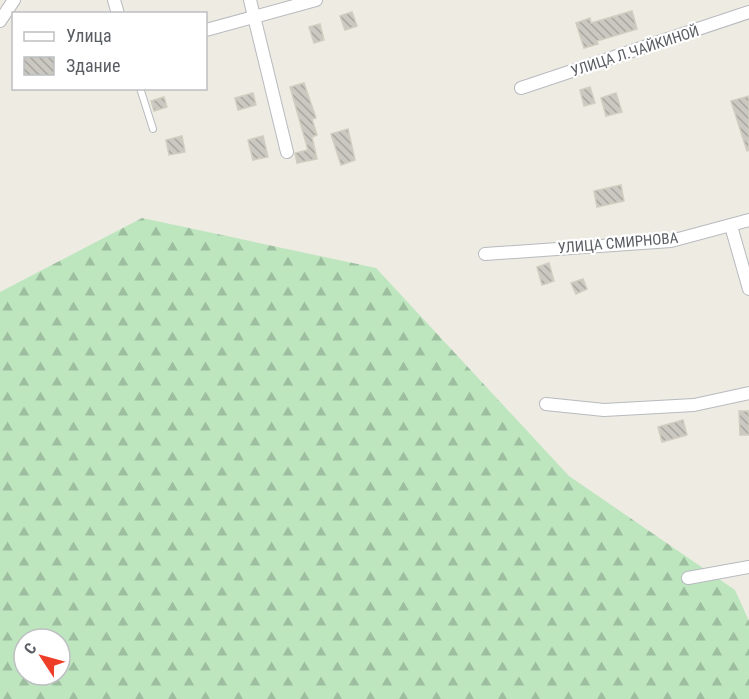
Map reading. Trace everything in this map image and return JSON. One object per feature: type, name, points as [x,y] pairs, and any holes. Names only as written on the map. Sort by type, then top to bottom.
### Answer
[{"type":"street","points":[[0,21],[14,0]]},
{"type":"street","points":[[250,0],[287,152]]},
{"type":"street","points":[[207,30],[316,0]]},
{"type":"street","name":"УЛИЦА Л.ЧАЙКИНОЙ","points":[[521,88],[749,12]]},
{"type":"street","name":"УЛИЦА СМИРНОВА","points":[[485,254],[671,241],[749,220]]},
{"type":"street","points":[[731,226],[749,289]]},
{"type":"street","points":[[546,404],[604,410],[694,405],[749,393]]},
{"type":"street","points":[[688,578],[749,567]]},
{"type":"lane","points":[[141,90],[153,129]]},
{"type":"green space","points":[[142,218],[376,268],[569,476],[735,590],[749,621],[749,699],[0,699],[0,292]]},
{"type":"building","points":[[632,11],[637,29],[597,41],[598,44],[584,48],[576,23],[590,18],[591,23]]},
{"type":"building","points":[[352,12],[357,26],[345,30],[340,16]]},
{"type":"building","points":[[320,24],[324,40],[314,43],[309,27]]},
{"type":"building","points":[[304,83],[316,118],[312,119],[317,135],[312,137],[317,159],[297,163],[295,153],[308,150],[290,87]]},
{"type":"building","points":[[590,87],[595,103],[584,106],[580,90]]},
{"type":"building","points":[[253,93],[256,105],[238,110],[235,98]]},
{"type":"building","points":[[616,93],[622,112],[606,116],[601,98]]},
{"type":"building","points":[[749,96],[749,150],[747,151],[731,101]]},
{"type":"building","points":[[164,97],[167,107],[154,111],[151,101]]},
{"type":"building","points":[[348,129],[355,160],[341,165],[331,134]]},
{"type":"building","points":[[182,136],[185,152],[169,155],[166,140]]},
{"type":"building","points":[[263,136],[268,157],[253,160],[248,140]]},
{"type":"building","points":[[621,185],[624,201],[597,207],[594,191]]},
{"type":"building","points":[[549,263],[554,281],[542,285],[537,267]]},
{"type":"building","points":[[583,279],[587,289],[576,294],[571,283]]},
{"type":"building","points":[[739,411],[749,411],[749,435],[740,435]]},
{"type":"building","points":[[683,420],[687,435],[662,442],[658,427]]}]
